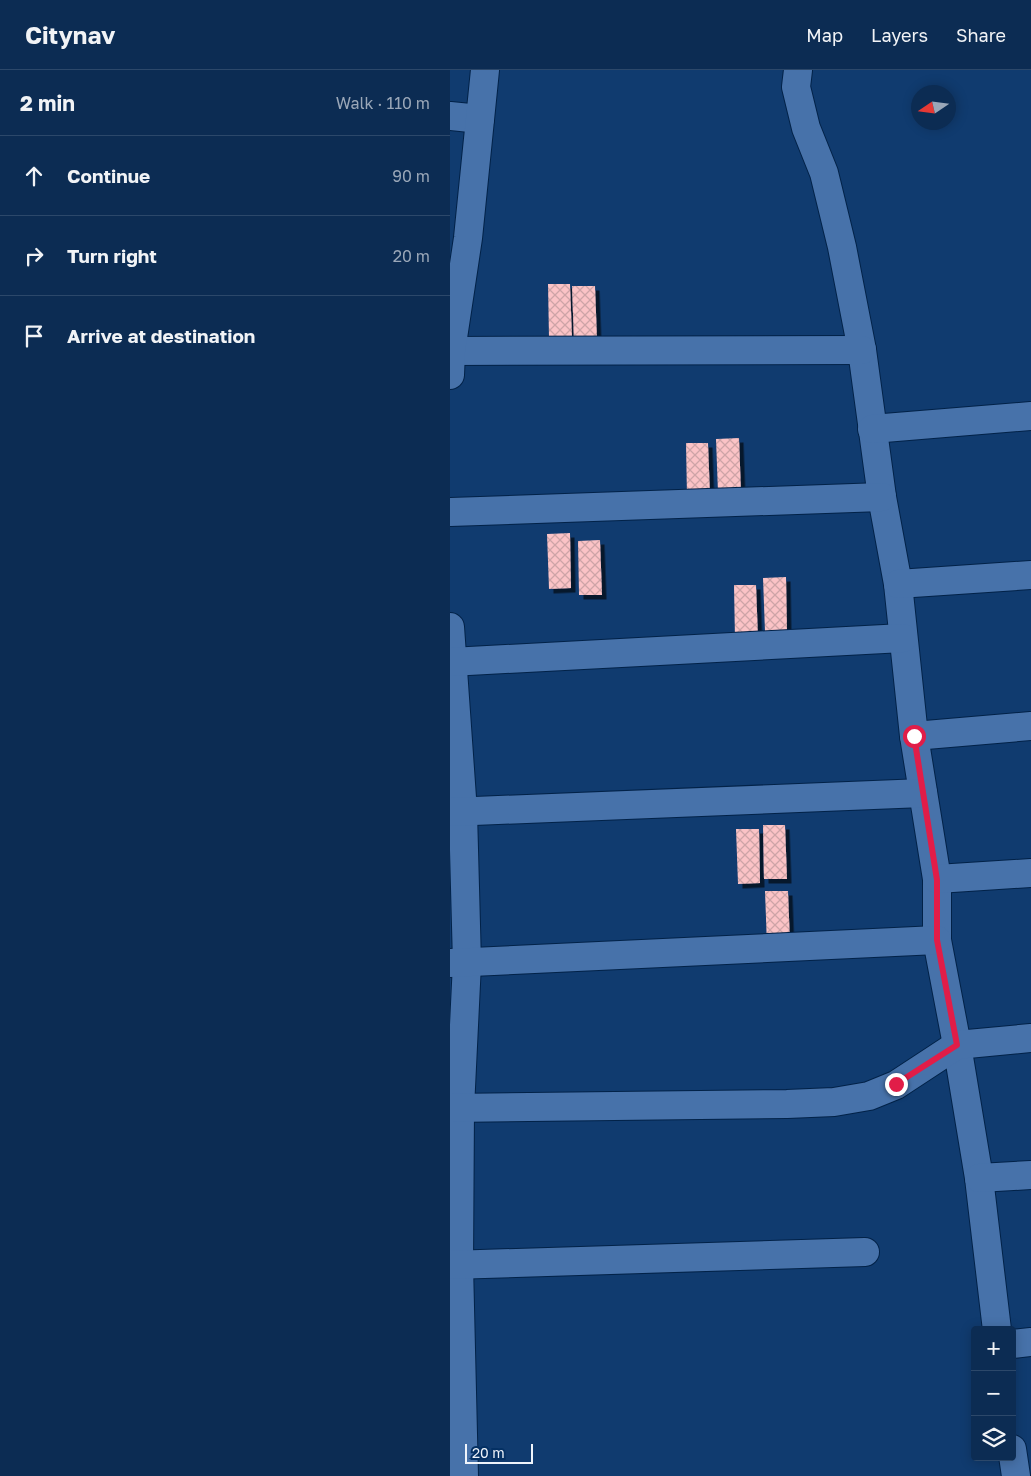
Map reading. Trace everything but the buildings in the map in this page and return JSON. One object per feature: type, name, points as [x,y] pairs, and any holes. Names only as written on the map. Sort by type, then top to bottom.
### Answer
[{"type":"street","points":[[485,70],[480,119],[459,238],[450,359],[862,350]]},
{"type":"street","points":[[798,70],[796,86],[806,128],[826,182],[842,247],[862,350],[882,497],[898,584],[914,736],[937,880],[937,940],[979,1178],[997,1326]]},
{"type":"street","points":[[450,116],[480,119]]},
{"type":"street","points":[[872,428],[1031,416]]},
{"type":"street","points":[[450,512],[882,497]]},
{"type":"street","points":[[898,584],[1031,575]]},
{"type":"street","points":[[450,627],[456,812],[458,963],[455,1108],[455,1265],[464,1476]]},
{"type":"street","points":[[451,662],[903,638]]},
{"type":"street","points":[[914,736],[1031,726]]},
{"type":"street","points":[[456,812],[924,794]]},
{"type":"street","points":[[937,880],[1031,873]]},
{"type":"street","points":[[458,963],[937,940]]},
{"type":"street","points":[[455,1108],[834,1102],[869,1096],[896,1084],[957,1045],[1031,1038]]},
{"type":"street","points":[[979,1178],[1031,1175]]},
{"type":"street","points":[[455,1265],[865,1252]]},
{"type":"street","points":[[1016,1344],[1031,1342]]},
{"type":"street","points":[[1014,1461],[1016,1476]]},
{"type":"route","points":[[896,1084],[957,1045],[937,940],[937,880],[914,736]]}]
